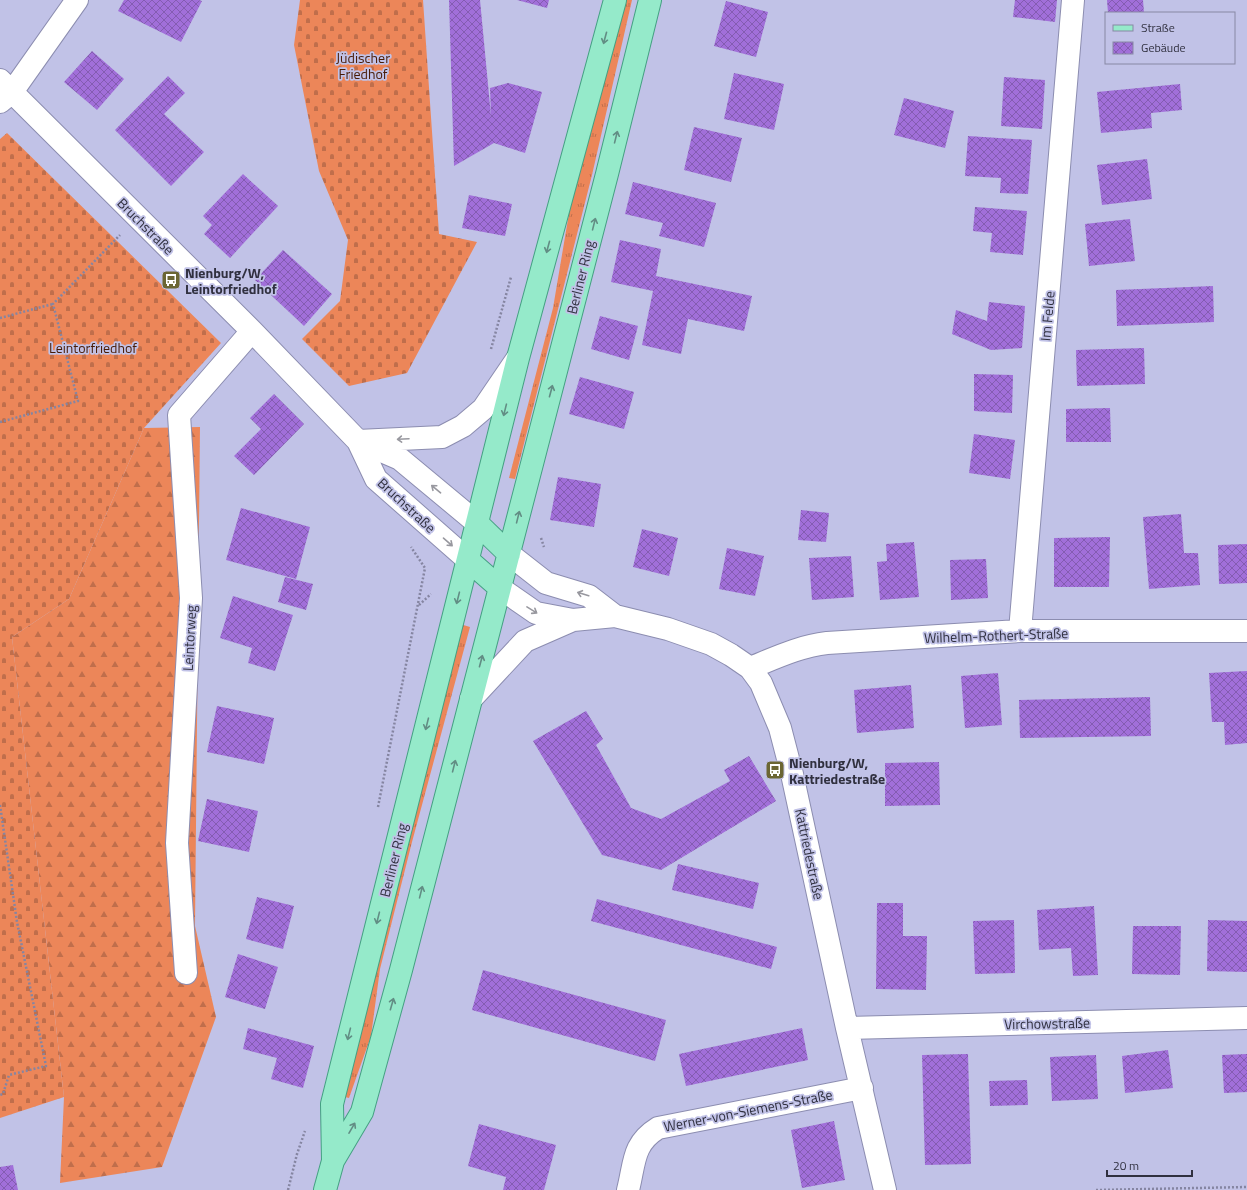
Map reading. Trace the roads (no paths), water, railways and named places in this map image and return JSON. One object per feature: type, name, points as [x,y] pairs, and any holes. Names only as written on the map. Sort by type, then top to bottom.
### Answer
[{"type":"main road","name":"Berliner Ring","points":[[333,1161],[332,1104],[518,358],[615,0]]},
{"type":"main road","name":"Berliner Ring","points":[[325,1190],[333,1161],[362,1112],[401,970],[650,0]]},
{"type":"main road","points":[[477,523],[509,554]]},
{"type":"main road","points":[[468,560],[500,588]]},
{"type":"street","points":[[4,91],[77,0]]},
{"type":"street","name":"Im Felde","points":[[1020,632],[1073,0]]},
{"type":"street","name":"Bruchstraße","points":[[4,91],[252,331],[358,442],[376,479],[468,560]]},
{"type":"street","name":"Leintorweg","points":[[186,973],[176,843],[191,598],[179,415],[252,331]]},
{"type":"street","points":[[358,442],[442,437],[463,426],[483,409],[518,358]]},
{"type":"street","name":"Bruchstraße","points":[[358,442],[400,459],[477,523]]},
{"type":"street","name":"Kattriedestraße","points":[[509,554],[546,583],[589,596],[614,616]]},
{"type":"street","name":"Kattriedestraße","points":[[500,588],[536,613],[573,620],[614,616],[668,629],[711,644],[750,668],[766,694],[780,728],[792,774],[847,1028],[885,1190]]},
{"type":"street","name":"Kattriedestraße","points":[[471,699],[525,641],[573,620]]},
{"type":"street","name":"Wilhelm-Rothert-Straße","points":[[750,668],[812,645],[1020,632],[1247,631]]},
{"type":"street","name":"Virchowstraße","points":[[847,1028],[1247,1018]]},
{"type":"street","name":"Werner-von-Siemens-Straße","points":[[628,1190],[634,1159],[639,1145],[649,1134],[658,1128],[862,1088]]},
{"type":"place","name":"Nienburg/W, Leintorfriedhof","points":[[171,280]]},
{"type":"place","name":"Nienburg/W, Kattriedestraße","points":[[775,770]]},
{"type":"park label","name":"Jüdischer Friedhof","points":[[363,66]]},
{"type":"park label","name":"Leintorfriedhof","points":[[93,347]]}]
